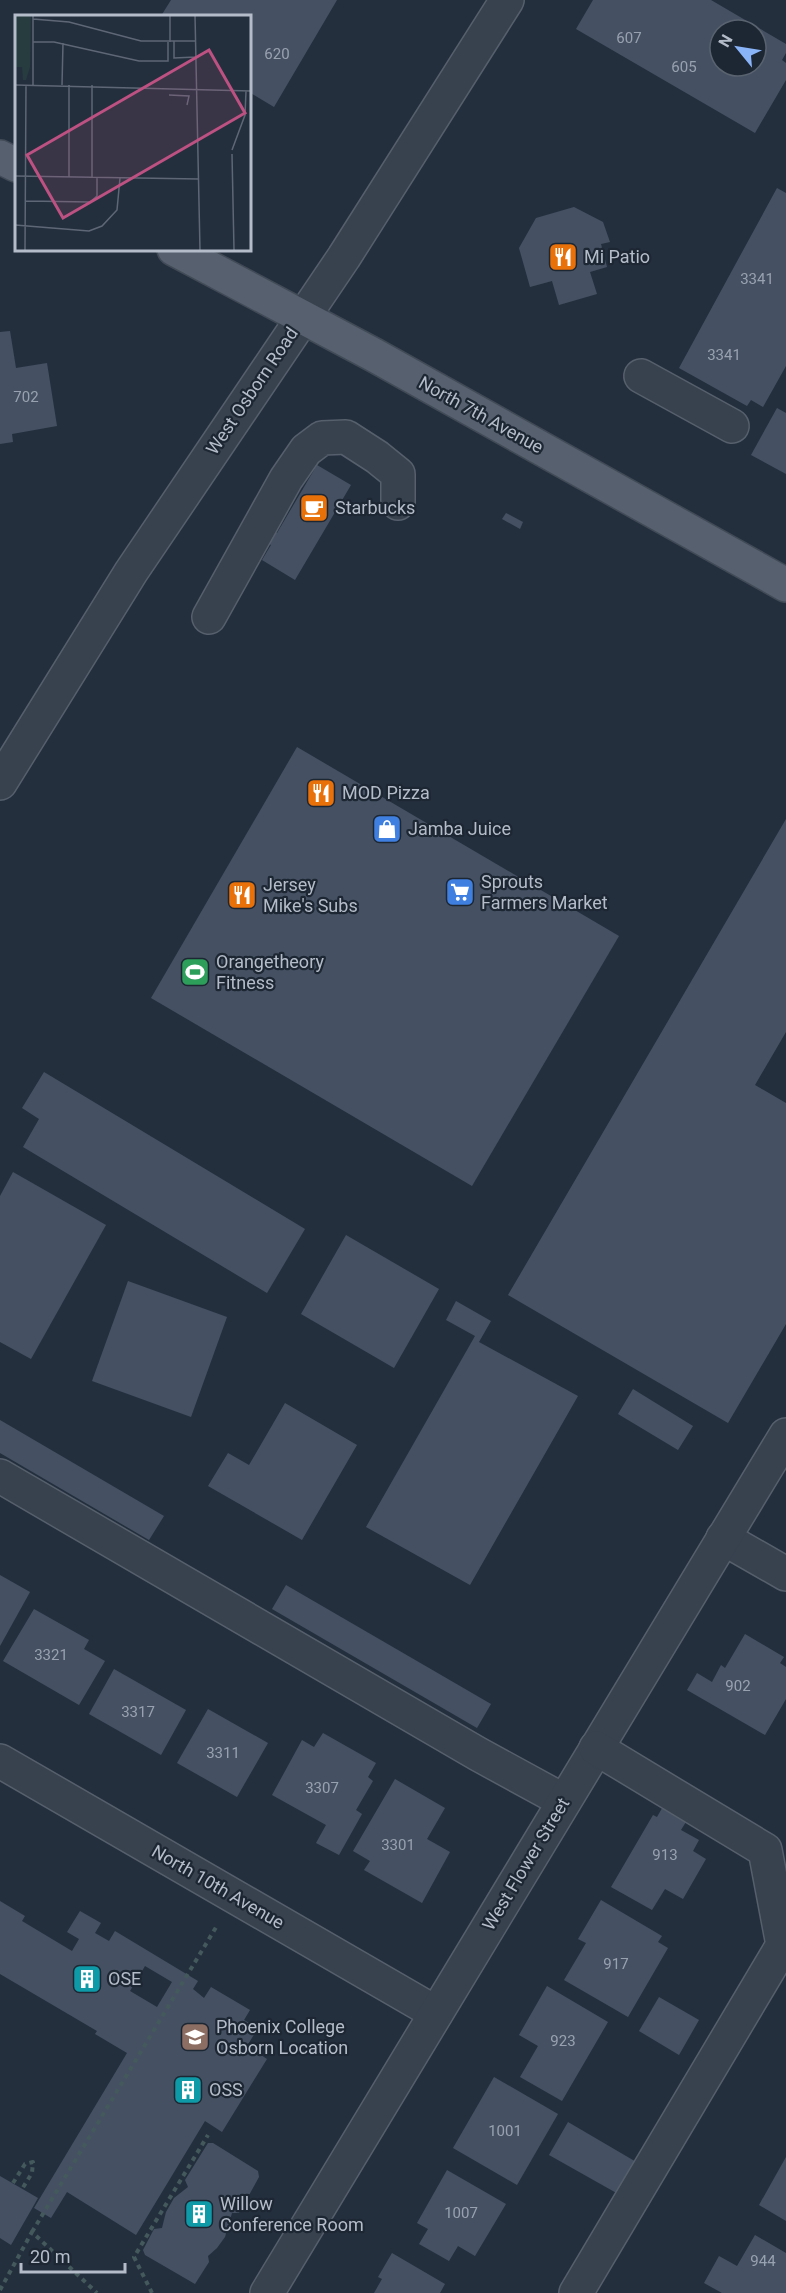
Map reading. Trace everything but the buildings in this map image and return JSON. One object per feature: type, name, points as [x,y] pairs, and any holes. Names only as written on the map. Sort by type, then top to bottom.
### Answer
[{"type":"main road","points":[[0,157],[15,164]]},
{"type":"main road","name":"North 7th Avenue","points":[[176,250],[374,355],[786,585]]},
{"type":"street","name":"West Osborn Road","points":[[0,783],[143,553],[344,257],[507,0]]},
{"type":"street","points":[[641,376],[732,426]]},
{"type":"street","points":[[209,617],[286,479],[306,450],[322,438],[346,437],[398,474],[398,503]]},
{"type":"street","name":"West Flower Street","points":[[267,2293],[786,1435]]},
{"type":"street","points":[[0,1476],[468,1748],[564,1801]]},
{"type":"street","points":[[723,1538],[786,1574]]},
{"type":"street","points":[[576,2293],[783,1945],[765,1850],[596,1748]]},
{"type":"street","name":"North 10th Avenue","points":[[0,1761],[436,2013]]},
{"type":"path","points":[[0,2290],[235,1896]]},
{"type":"path","points":[[152,2293],[134,2257],[208,2135]]},
{"type":"path","points":[[13,2183],[25,2164],[33,2162],[32,2173],[22,2189]]},
{"type":"path","points":[[33,2232],[97,2293]]},
{"type":"place","name":"Mi Patio","points":[[563,257]]},
{"type":"place","name":"Starbucks","points":[[314,508]]},
{"type":"place","name":"MOD Pizza","points":[[321,793]]},
{"type":"place","name":"Jamba Juice","points":[[387,829]]},
{"type":"place","name":"Sprouts Farmers Market","points":[[460,892]]},
{"type":"place","name":"Jersey Mike's Subs","points":[[242,895]]},
{"type":"place","name":"Orangetheory Fitness","points":[[195,972]]},
{"type":"place","name":"OSE","points":[[87,1979]]},
{"type":"place","name":"Phoenix College Osborn Location","points":[[195,2037]]},
{"type":"place","name":"OSS","points":[[188,2090]]},
{"type":"place","name":"Willow Conference Room","points":[[199,2214]]}]
